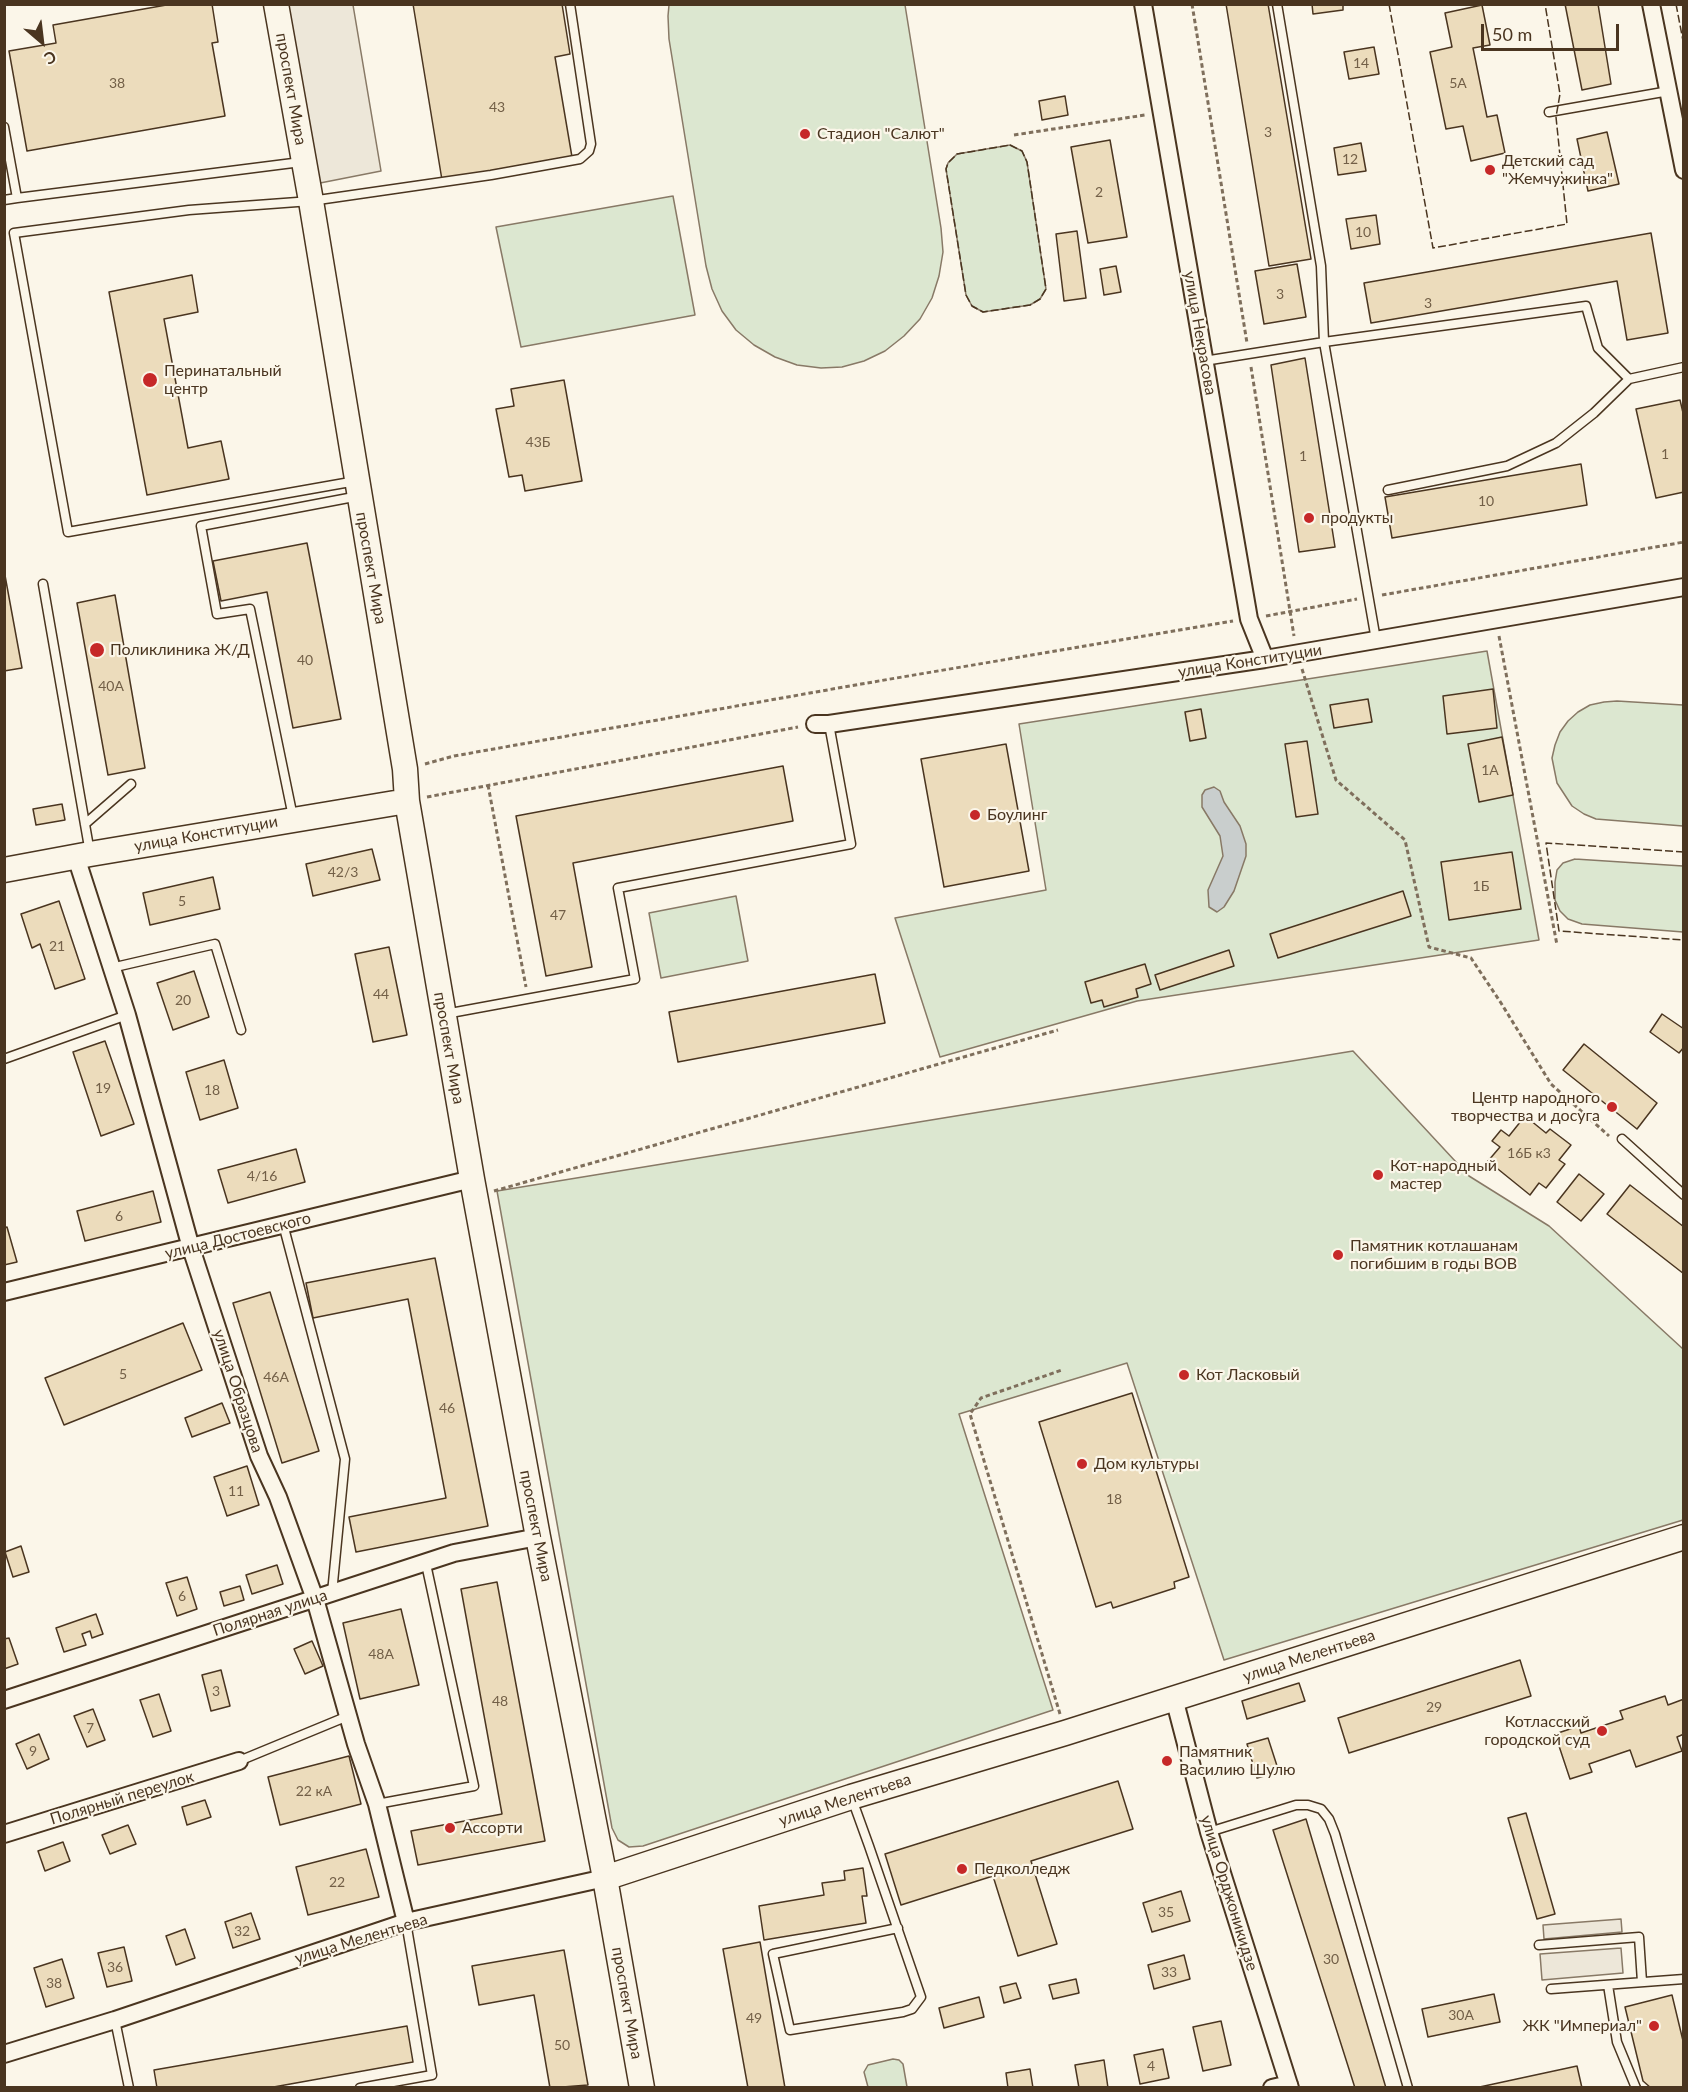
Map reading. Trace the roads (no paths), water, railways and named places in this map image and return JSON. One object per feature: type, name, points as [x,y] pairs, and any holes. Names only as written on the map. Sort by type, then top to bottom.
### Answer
[{"type":"street","name":"проспект Мира","points":[[276,4],[311,201],[405,769],[407,801],[473,1188],[605,1878],[642,2088]]},
{"type":"street","name":"улица Некрасова","points":[[1143,4],[1249,619],[1265,659]]},
{"type":"street","points":[[1651,4],[1683,170]]},
{"type":"street","name":"улица Конституции","points":[[822,724],[1265,659],[1683,587]]},
{"type":"street","name":"улица Конституции","points":[[4,870],[407,801]]},
{"type":"street","name":"улица Образцова","points":[[83,855],[111,968],[127,1015],[190,1248],[259,1456],[278,1497],[315,1599],[356,1744],[377,1804],[406,1922]]},
{"type":"street","name":"улица Достоевского","points":[[4,1292],[283,1224],[473,1188]]},
{"type":"street","name":"Полярная улица","points":[[4,1700],[454,1553],[538,1537]]},
{"type":"street","name":"улица Мелентьева","points":[[4,2054],[115,2020],[406,1922],[605,1878],[851,1797],[1683,1538]]},
{"type":"street","name":"улица Орджоникидзе","points":[[1174,1698],[1209,1832],[1290,2086]]},
{"type":"street","name":"Полярный переулок","points":[[4,1834],[239,1761]]},
{"type":"street","points":[[1272,2088],[1290,2086]]},
{"type":"lane","points":[[358,488],[68,532],[14,233],[189,210],[311,201],[491,175],[580,159],[589,151],[591,144],[570,4]]},
{"type":"lane","points":[[1277,4],[1321,266],[1324,342],[1376,640]]},
{"type":"lane","points":[[1549,112],[1669,91]]},
{"type":"lane","points":[[4,127],[17,198]]},
{"type":"lane","points":[[4,200],[304,162]]},
{"type":"lane","points":[[1204,361],[1586,306],[1598,348],[1629,379]]},
{"type":"lane","points":[[1388,490],[1507,466],[1556,443],[1594,413],[1629,379],[1683,367]]},
{"type":"lane","points":[[293,819],[250,609],[217,614],[201,526],[358,488]]},
{"type":"lane","points":[[43,584],[85,824],[83,855]]},
{"type":"lane","points":[[444,1014],[635,979],[618,888],[851,844],[822,724]]},
{"type":"lane","points":[[85,824],[132,784]]},
{"type":"lane","points":[[111,968],[215,944],[241,1030]]},
{"type":"lane","points":[[4,1059],[127,1015]]},
{"type":"lane","points":[[1622,1139],[1683,1195]]},
{"type":"lane","points":[[283,1224],[345,1459],[332,1594]]},
{"type":"lane","points":[[377,1804],[474,1786],[426,1564]]},
{"type":"lane","points":[[239,1761],[348,1716]]},
{"type":"lane","points":[[851,1797],[898,1928],[921,1997],[912,2008],[903,2012],[790,2030],[772,1954],[898,1928]]},
{"type":"lane","points":[[1209,1832],[1296,1805],[1308,1805],[1320,1809],[1329,1819],[1408,2088]]},
{"type":"lane","points":[[360,2088],[432,2075],[406,1922]]},
{"type":"lane","points":[[1539,1945],[1639,1937],[1642,1982]]},
{"type":"lane","points":[[1551,1989],[1683,1979]]},
{"type":"lane","points":[[1608,1985],[1617,2042],[1636,2088]]},
{"type":"lane","points":[[115,2020],[129,2088]]},
{"type":"place","name":"Стадион \"Салют\"","points":[[805,134]]},
{"type":"place","name":"Детский сад \"Жемчужинка\"","points":[[1490,170]]},
{"type":"place","name":"Перинатальный центр","points":[[150,380]]},
{"type":"place","name":"продукты","points":[[1309,518]]},
{"type":"place","name":"Поликлиника Ж/Д","points":[[97,650]]},
{"type":"place","name":"Боулинг","points":[[975,815]]},
{"type":"place","name":"Центр народного творчества и досуга","points":[[1612,1107]]},
{"type":"place","name":"Кот-народный мастер","points":[[1378,1175]]},
{"type":"place","name":"Памятник котлашанам погибшим в годы ВОВ","points":[[1338,1255]]},
{"type":"place","name":"Кот Ласковый","points":[[1184,1375]]},
{"type":"place","name":"Дом культуры","points":[[1082,1464]]},
{"type":"place","name":"Котласский городской суд","points":[[1602,1731]]},
{"type":"place","name":"Памятник Василию Шулю","points":[[1167,1761]]},
{"type":"place","name":"Ассорти","points":[[450,1828]]},
{"type":"place","name":"Педколледж","points":[[962,1869]]},
{"type":"place","name":"ЖК \"Империал\"","points":[[1654,2026]]}]
